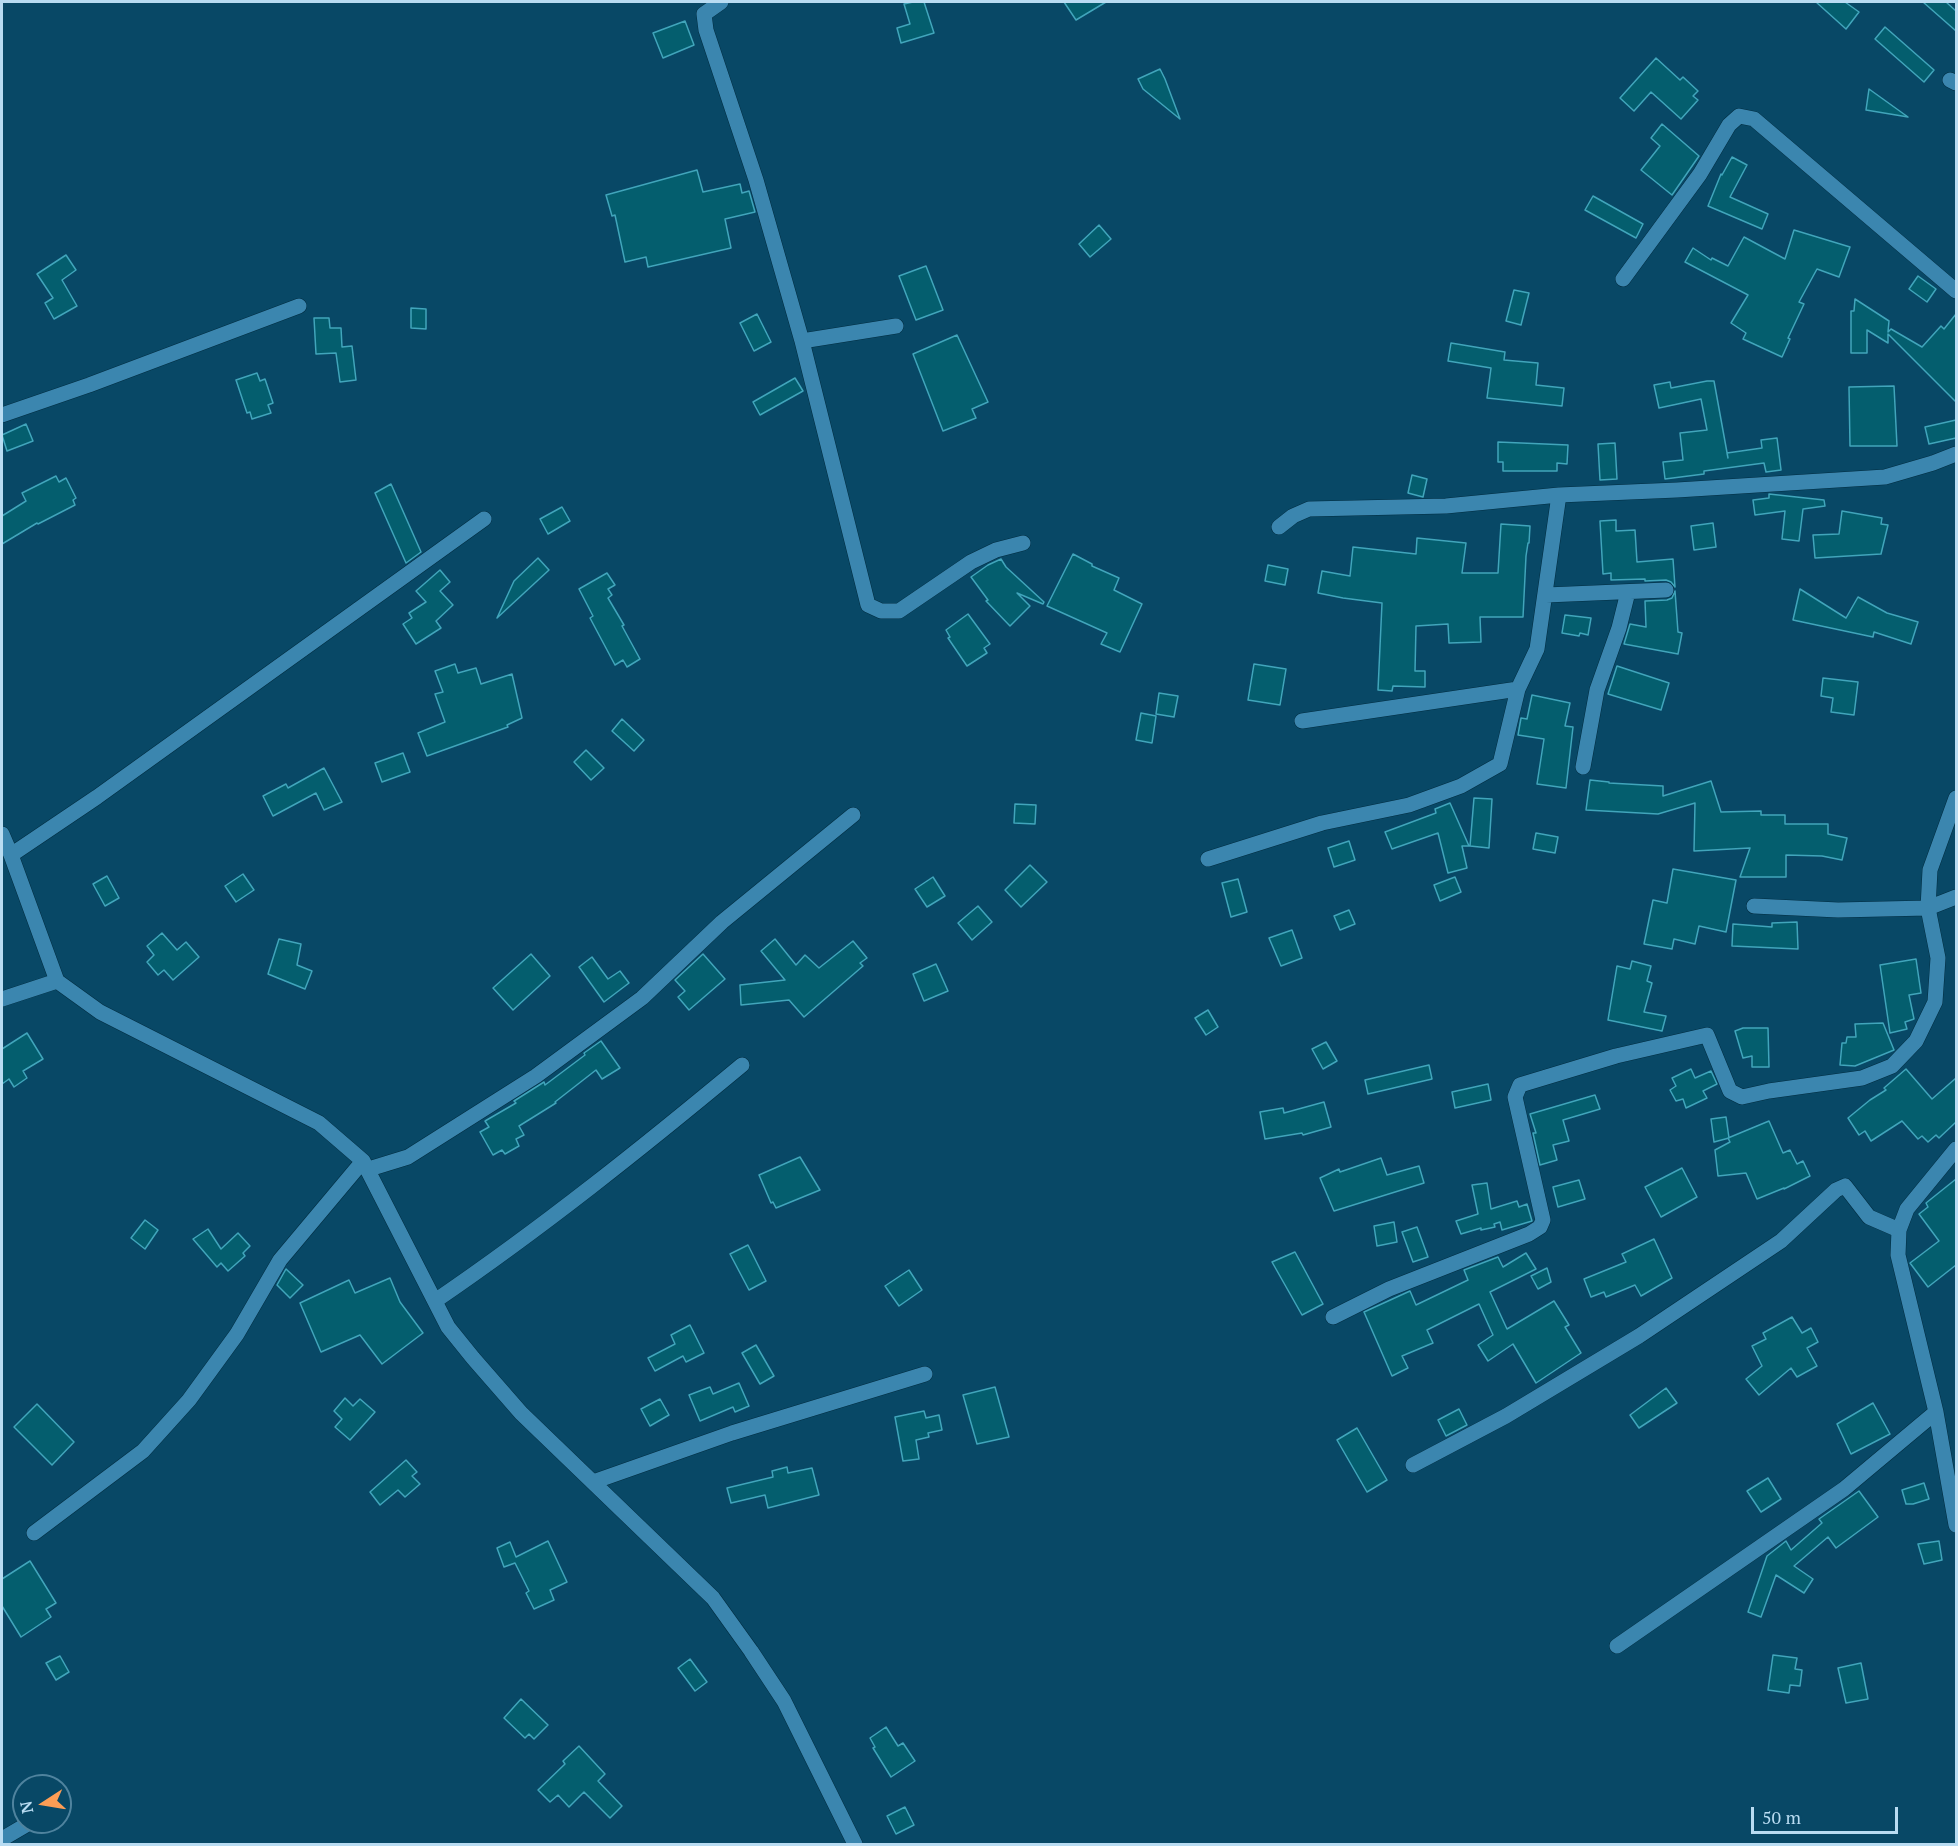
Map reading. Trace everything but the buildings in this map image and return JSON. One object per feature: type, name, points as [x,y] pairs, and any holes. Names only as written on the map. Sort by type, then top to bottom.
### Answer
[{"type":"street","points":[[721,2],[704,14],[706,30],[756,180],[802,341],[868,605],[881,611],[899,611],[971,562],[996,550],[1023,543]]},
{"type":"street","points":[[1623,279],[1700,174],[1729,125],[1736,117],[1743,116],[1754,119],[1956,291]]},
{"type":"street","points":[[2,415],[89,385],[299,306]]},
{"type":"street","points":[[802,341],[896,326]]},
{"type":"street","points":[[1279,527],[1293,516],[1309,509],[1446,506],[1559,495],[1885,477],[1956,454]]},
{"type":"street","points":[[1208,859],[1322,823],[1409,805],[1461,786],[1500,764],[1518,689],[1537,649],[1559,495]]},
{"type":"street","points":[[11,855],[97,797],[484,519]]},
{"type":"street","points":[[1545,595],[1666,590]]},
{"type":"street","points":[[1583,767],[1597,690],[1619,628],[1628,592]]},
{"type":"street","points":[[1302,721],[1518,689]]},
{"type":"street","points":[[1333,1317],[1389,1289],[1529,1234],[1540,1227],[1543,1220],[1515,1097],[1520,1085],[1616,1056],[1707,1035],[1730,1091],[1742,1097],[1862,1078],[1892,1066],[1916,1041],[1935,1002],[1938,958],[1928,908],[1930,870],[1956,798]]},
{"type":"street","points":[[34,1533],[143,1451],[189,1400],[237,1334],[280,1260],[366,1165],[408,1157],[536,1076],[642,998],[722,922],[853,815]]},
{"type":"street","points":[[2,834],[57,981],[100,1012],[319,1123],[366,1165],[448,1327],[473,1359],[521,1413],[713,1598],[745,1642],[783,1701],[855,1845]]},
{"type":"street","points":[[1754,906],[1838,910],[1928,908],[1956,897]]},
{"type":"street","points":[[2,999],[57,981]]},
{"type":"street","points":[[435,1301],[501,1257],[636,1153],[742,1065]]},
{"type":"street","points":[[1956,1149],[1907,1209],[1899,1230],[1898,1255],[1936,1412],[1956,1525]]},
{"type":"street","points":[[1413,1465],[1506,1416],[1639,1336],[1781,1241],[1836,1190],[1845,1186],[1869,1217],[1899,1230]]},
{"type":"street","points":[[593,1482],[732,1433],[925,1374]]},
{"type":"street","points":[[1617,1646],[1844,1489],[1936,1412]]}]
